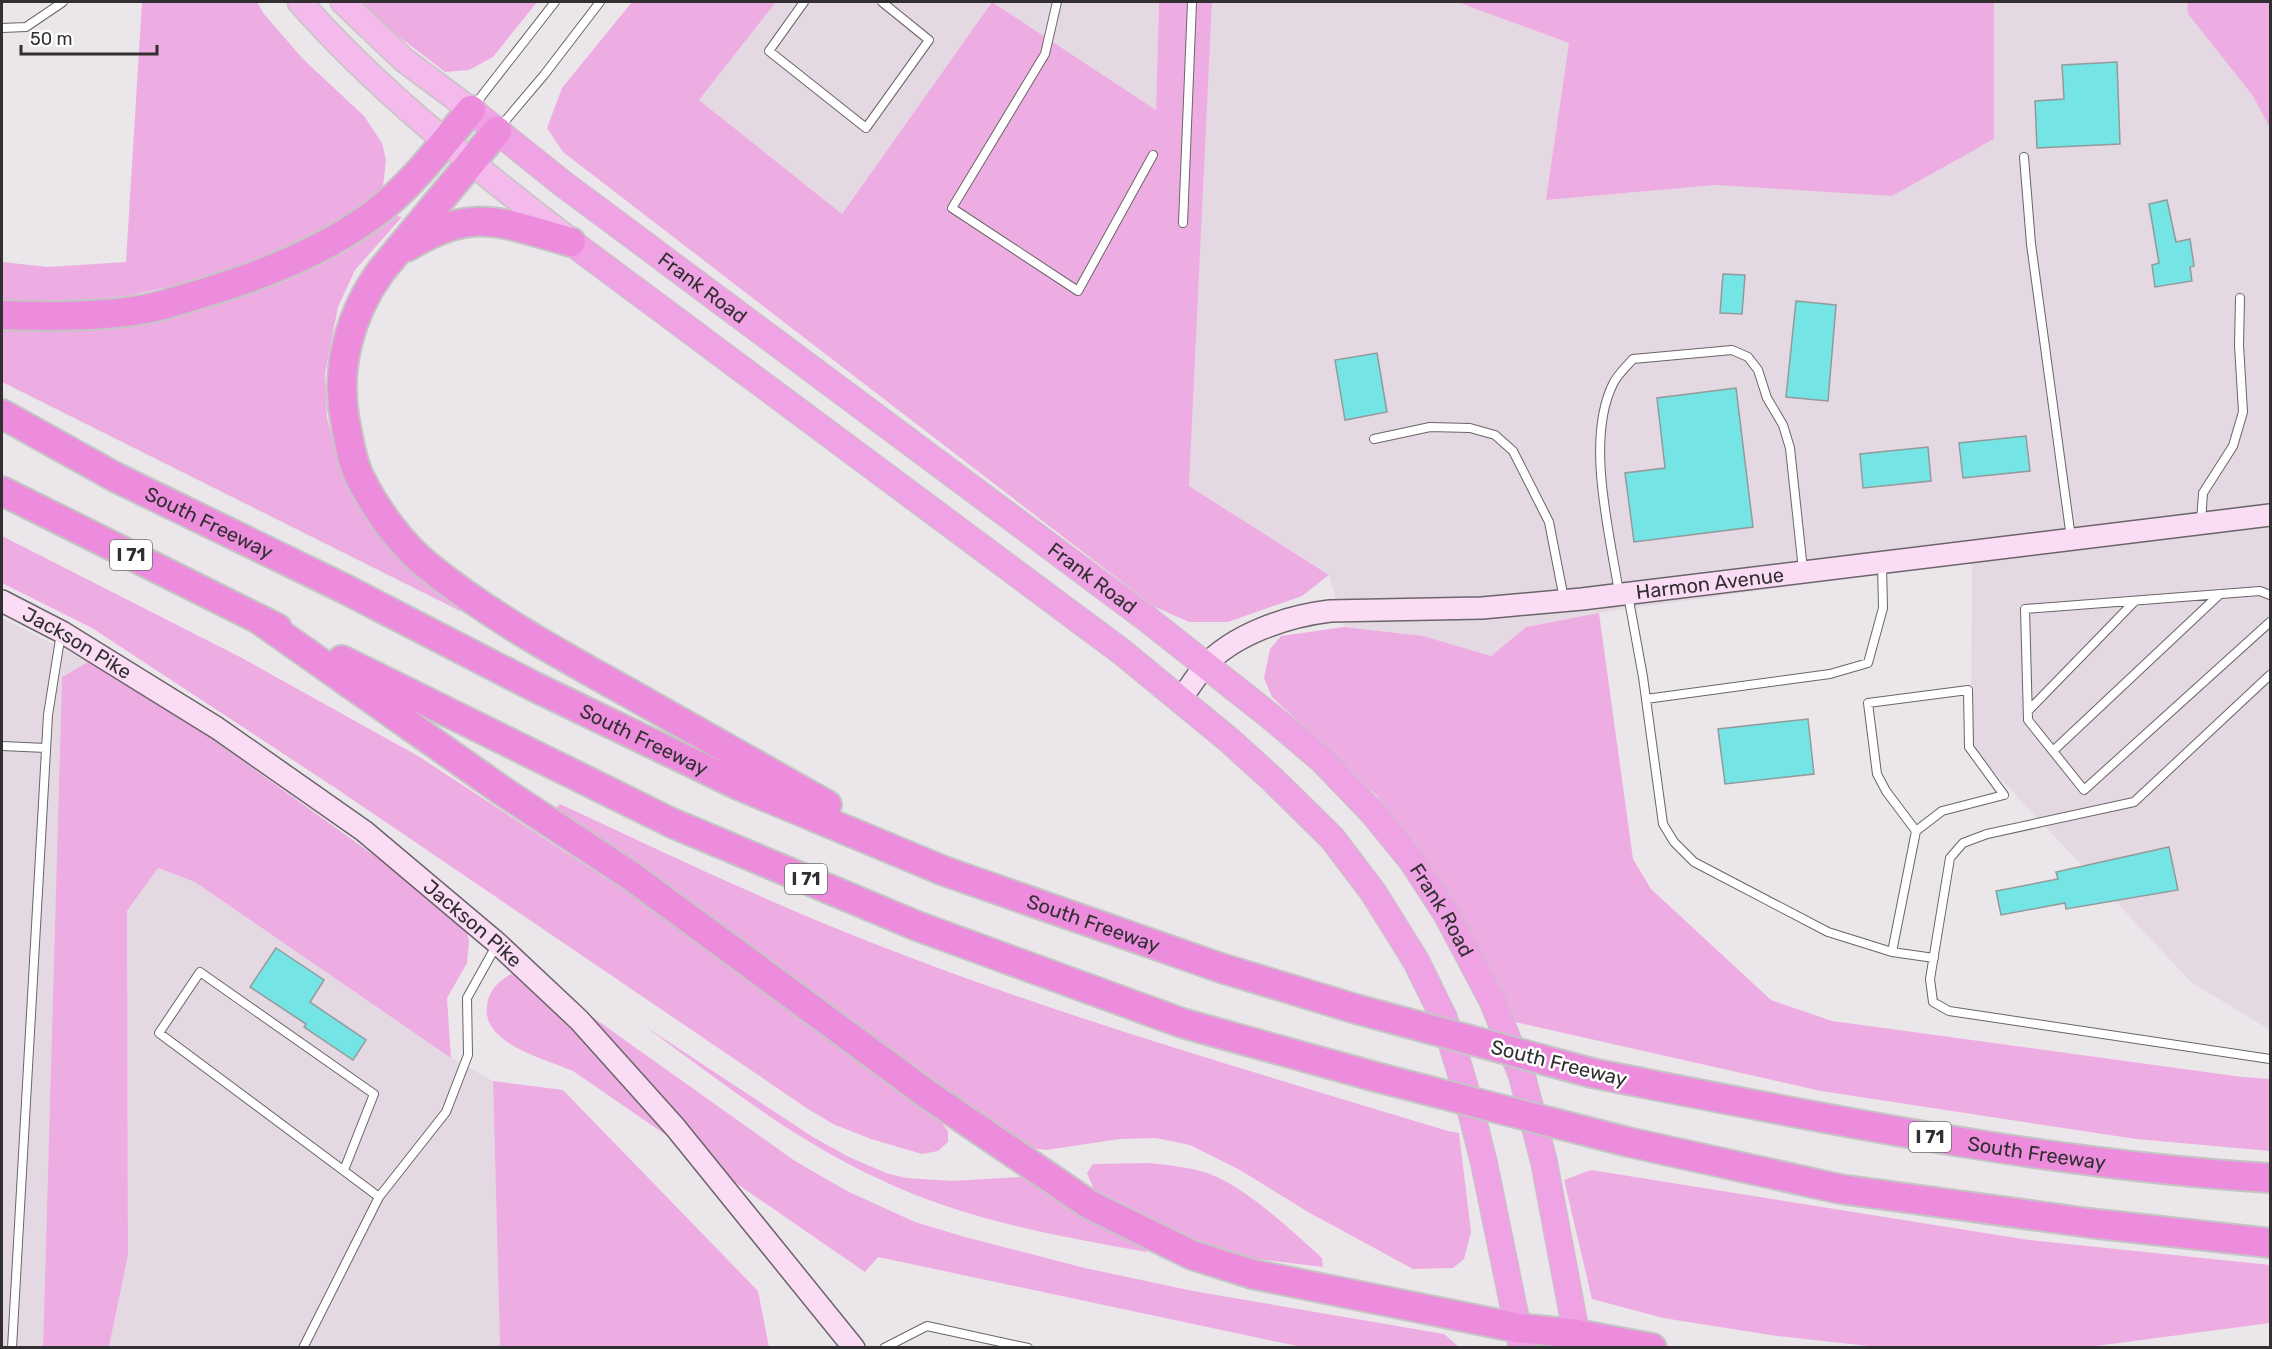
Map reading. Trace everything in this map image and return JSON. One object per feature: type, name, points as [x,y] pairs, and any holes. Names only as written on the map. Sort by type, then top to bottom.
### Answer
[{"type":"highway","points":[[2,315],[39,317],[99,314],[148,308],[249,278],[292,260],[340,236],[379,211],[402,191],[471,110]]},
{"type":"highway","name":"Frank Road","points":[[471,110],[562,183],[1206,665],[1322,760],[1372,812],[1412,861],[1447,915],[1493,1002],[1522,1076],[1544,1162],[1578,1341]]},
{"type":"highway","points":[[497,131],[368,289],[353,323],[344,360],[341,397],[351,455],[360,478],[382,515],[428,566],[542,645],[944,871]]},
{"type":"highway","points":[[395,254],[424,236],[469,220],[489,220],[571,242],[1122,652],[1272,778],[1332,838],[1373,892],[1416,961],[1444,1018],[1484,1163],[1520,1337]]},
{"type":"highway","name":"South Freeway","points":[[2,414],[115,477],[345,589],[533,686],[738,785],[944,871],[1221,968],[1356,1010],[1592,1073],[1869,1128],[2038,1155],[2208,1174],[2271,1178]]},
{"type":"highway","name":"I 71","points":[[2,490],[672,823],[917,926],[1182,1023],[1376,1077],[1628,1142],[1840,1189],[2089,1223],[2271,1242]]},
{"type":"highway","points":[[260,620],[501,790],[631,876],[927,1094],[1090,1205],[1192,1255],[1252,1274],[1520,1337],[1652,1347]]},
{"type":"main road","points":[[300,2],[356,61],[446,140],[571,242]]},
{"type":"main road","name":"Frank Road","points":[[343,2],[404,60],[471,110]]},
{"type":"main road","name":"Harmon Avenue","points":[[1179,701],[1206,665],[1248,635],[1271,624],[1312,613],[1482,608],[1564,601],[2271,515]]},
{"type":"main road","name":"Jackson Pike","points":[[2,602],[62,632],[217,728],[364,831],[497,944],[579,1020],[675,1127],[854,1347]]},
{"type":"lane","points":[[2,28],[26,27],[63,2]]},
{"type":"lane","points":[[471,110],[555,2]]},
{"type":"lane","points":[[497,131],[600,2]]},
{"type":"lane","points":[[804,2],[769,51],[866,128],[929,40],[882,2]]},
{"type":"lane","points":[[1058,2],[1045,54],[952,208],[1078,291],[1153,155]]},
{"type":"lane","points":[[1183,223],[1192,2]]},
{"type":"lane","points":[[2024,157],[2031,244],[2071,539]]},
{"type":"lane","points":[[2201,524],[2203,493],[2233,446],[2243,412],[2239,345],[2240,297]]},
{"type":"lane","points":[[1803,572],[1790,448],[1783,425],[1767,398],[1758,370],[1749,357],[1732,350],[1633,359],[1613,383],[1604,410],[1599,464],[1623,594],[1646,699],[1663,824],[1674,842],[1694,862],[1828,932],[1892,952],[1934,958]]},
{"type":"lane","points":[[1374,439],[1430,427],[1470,428],[1495,435],[1513,450],[1549,522],[1564,601]]},
{"type":"lane","points":[[1646,699],[1830,674],[1868,663],[1883,608],[1882,562]]},
{"type":"lane","points":[[2271,595],[2260,591],[2025,609],[2028,720],[2084,790],[2271,622]]},
{"type":"lane","points":[[2053,751],[2220,594]]},
{"type":"lane","points":[[2028,711],[2135,601]]},
{"type":"lane","points":[[12,1347],[48,715],[62,632]]},
{"type":"lane","points":[[2271,675],[2134,802],[1987,834],[1963,843],[1950,858],[1930,979],[1933,1002],[1948,1011],[2271,1059]]},
{"type":"lane","points":[[1892,952],[1916,831],[1942,811],[2004,795],[1969,747],[1968,690],[1868,703],[1877,774],[1886,791],[1916,831]]},
{"type":"lane","points":[[2,746],[46,748]]},
{"type":"lane","points":[[303,1347],[379,1197],[446,1112],[468,1055],[467,999],[497,944]]},
{"type":"lane","points":[[344,1170],[374,1094],[200,972],[159,1033],[379,1197]]},
{"type":"lane","points":[[884,1347],[927,1326],[1028,1347]]},
{"type":"shaded area","points":[[142,2],[257,2],[264,14],[303,59],[364,116],[382,143],[386,160],[383,186],[369,203],[300,242],[212,278],[126,296],[66,303],[2,301],[2,262],[48,267],[126,262]]},
{"type":"shaded area","points":[[361,2],[537,2],[493,57],[469,70],[445,72],[375,18]]},
{"type":"shaded area","points":[[632,2],[776,2],[699,100],[842,214],[992,2],[1156,110],[1159,2],[1212,2],[1189,486],[1329,575],[1302,596],[1228,622],[1189,622],[1153,606],[563,152],[547,128],[562,88]]},
{"type":"shaded area","points":[[776,2],[992,2],[842,214],[699,100]]},
{"type":"shaded area","points":[[992,2],[1159,2],[1156,110]]},
{"type":"shaded area","points":[[1212,2],[1457,2],[1569,43],[1547,200],[1716,185],[1892,196],[1994,139],[1994,2],[2187,2],[2188,14],[2253,96],[2270,128],[2270,1030],[2191,982],[1971,747],[1972,561],[1599,613],[1526,627],[1491,656],[1423,636],[1344,627],[1329,575],[1189,486]]},
{"type":"shaded area","points":[[1457,2],[1994,2],[1994,139],[1892,196],[1716,185],[1546,200],[1569,43]]},
{"type":"shaded area","points":[[2187,2],[2270,2],[2270,128],[2253,96],[2188,14]]},
{"type":"shaded area","points":[[397,216],[402,217],[355,270],[338,307],[325,373],[327,418],[340,466],[365,513],[462,604],[460,611],[2,382],[2,328],[50,330],[102,327],[156,319],[210,306],[262,290],[312,269],[358,244]]},
{"type":"shaded area","points":[[2,536],[242,658],[418,756],[622,889],[938,1118],[948,1131],[948,1142],[938,1151],[922,1154],[871,1139],[833,1124],[808,1109],[334,787],[92,628],[2,583]]},
{"type":"shaded area","points":[[1599,613],[1633,859],[1651,889],[1771,1000],[1832,1021],[2270,1079],[2270,1151],[2136,1139],[1821,1091],[1506,1020],[1427,865],[1377,796],[1272,697],[1264,678],[1270,649],[1281,636],[1344,627],[1423,636],[1491,656],[1526,627]]},
{"type":"shaded area","points":[[2,618],[88,662],[62,677],[43,1347],[2,1347]]},
{"type":"shaded area","points":[[88,662],[201,731],[450,910],[465,923],[469,941],[467,963],[447,998],[451,1058],[195,882],[158,868],[127,911],[128,1255],[109,1347],[43,1348],[62,677]]},
{"type":"shaded area","points":[[560,804],[776,903],[864,940],[975,981],[1177,1048],[1459,1133],[1471,1232],[1464,1259],[1453,1268],[1413,1269],[1308,1212],[1240,1170],[1190,1145],[1156,1138],[1120,1139],[1046,1150],[1024,1147],[555,809]]},
{"type":"shaded area","points":[[158,868],[195,882],[451,1058],[493,1081],[500,1347],[109,1348],[128,1255],[127,911]]},
{"type":"shaded area","points":[[514,972],[529,972],[795,1161],[847,1191],[915,1222],[1085,1268],[1193,1291],[1444,1334],[1459,1347],[1302,1347],[878,1257],[865,1272],[573,1071],[533,1055],[505,1040],[494,1030],[488,1019],[487,1006],[493,990]]},
{"type":"shaded area","points":[[646,1027],[813,1137],[849,1157],[886,1173],[906,1178],[952,1181],[1020,1177],[1146,1242],[1147,1252],[1044,1232],[976,1215],[943,1205],[879,1179],[817,1147],[730,1089]]},
{"type":"shaded area","points":[[493,1081],[563,1090],[758,1291],[769,1347],[500,1347]]},
{"type":"shaded area","points":[[1149,1163],[1201,1171],[1231,1184],[1298,1236],[1322,1258],[1323,1267],[1240,1257],[1185,1236],[1094,1190],[1087,1173],[1093,1164]]},
{"type":"shaded area","points":[[1591,1170],[2029,1240],[2270,1265],[2270,1323],[2081,1348],[1887,1348],[1777,1336],[1663,1318],[1592,1299],[1564,1180]]},
{"type":"building","points":[[2117,62],[2120,144],[2037,148],[2035,101],[2064,99],[2062,65]]},
{"type":"building","points":[[2167,200],[2176,242],[2190,239],[2194,266],[2190,267],[2192,281],[2155,287],[2152,265],[2159,263],[2149,204]]},
{"type":"building","points":[[1723,274],[1745,275],[1742,314],[1720,313]]},
{"type":"building","points":[[1796,301],[1836,305],[1828,401],[1786,397]]},
{"type":"building","points":[[1377,353],[1387,412],[1345,420],[1335,360]]},
{"type":"building","points":[[1736,388],[1753,527],[1634,542],[1625,473],[1665,468],[1657,398]]},
{"type":"building","points":[[2026,436],[2030,471],[1963,478],[1959,443]]},
{"type":"building","points":[[1928,447],[1931,481],[1863,488],[1860,454]]},
{"type":"building","points":[[1808,719],[1814,774],[1725,784],[1718,729]]},
{"type":"building","points":[[2169,847],[2178,890],[2066,909],[2065,903],[2001,915],[1996,891],[2058,879],[2056,872]]},
{"type":"building","points":[[276,948],[324,980],[310,1002],[366,1040],[353,1060],[304,1027],[306,1024],[250,987]]}]
